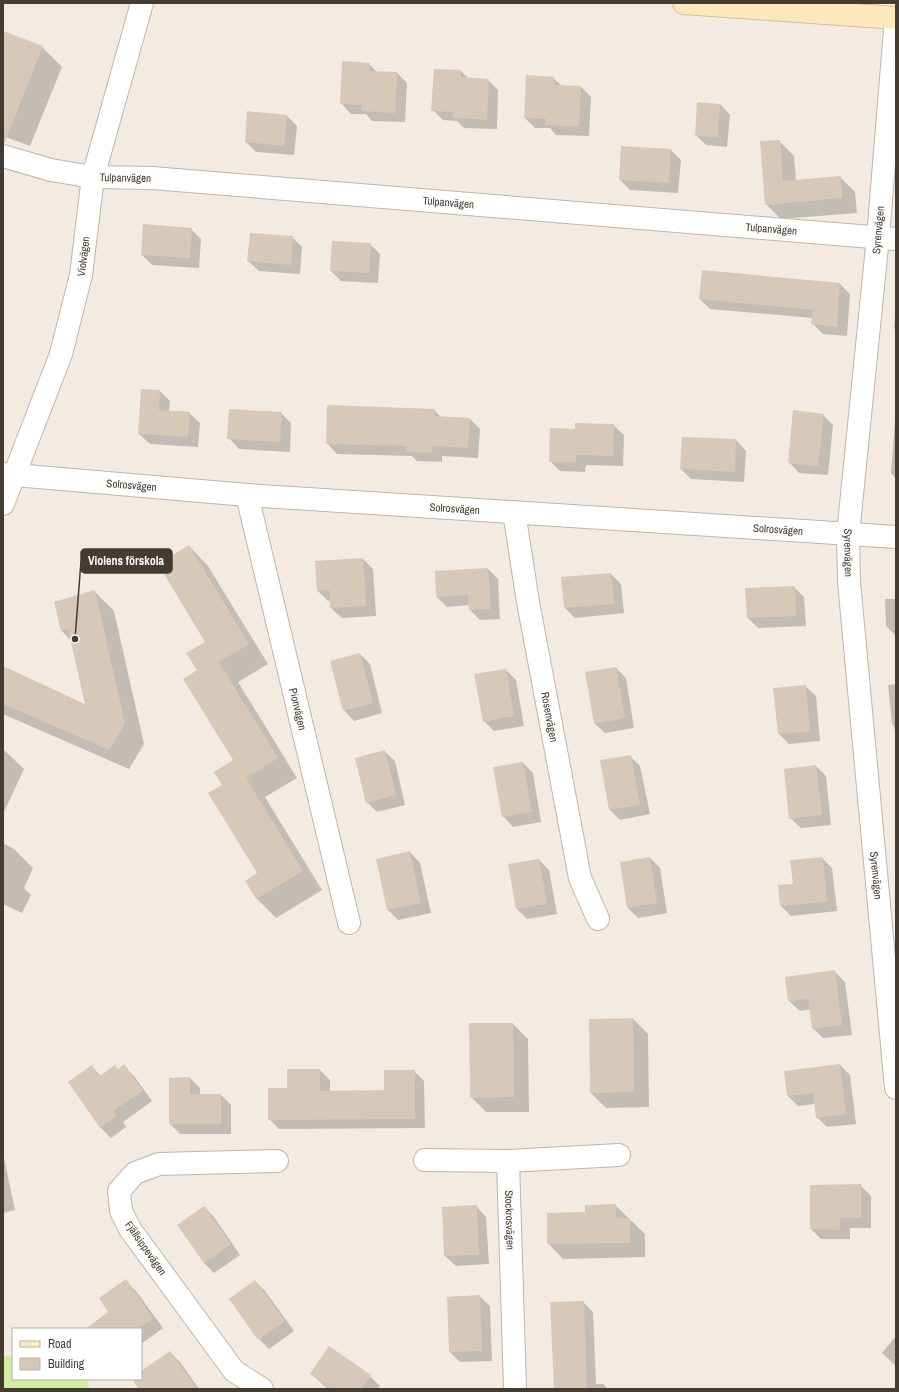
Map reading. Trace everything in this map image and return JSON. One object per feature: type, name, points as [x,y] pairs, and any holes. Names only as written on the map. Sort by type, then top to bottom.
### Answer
[{"type":"street","name":"Violvägen","points":[[3,504],[9,475],[61,354],[81,275],[93,177],[142,3]]},
{"type":"street","points":[[684,3],[896,18]]},
{"type":"street","name":"Syrenvägen","points":[[896,18],[887,238],[848,534],[848,582],[896,1088]]},
{"type":"street","name":"Tulpanvägen","points":[[3,156],[51,170],[93,177],[152,178],[887,238]]},
{"type":"street","name":"Solrosvägen","points":[[9,475],[247,495],[896,537]]},
{"type":"street","name":"Pionvägen","points":[[247,495],[349,923]]},
{"type":"street","name":"Rosenvägen","points":[[514,512],[528,602],[580,878],[598,919]]},
{"type":"street","points":[[425,1160],[508,1161],[619,1155]]},
{"type":"street","name":"Fjällsippevägen","points":[[262,1389],[234,1370],[130,1228],[121,1211],[119,1191],[135,1173],[159,1164],[277,1161]]},
{"type":"street","name":"Stockrosvägen","points":[[508,1161],[515,1389]]},
{"type":"green space","points":[[3,1356],[12,1357],[12,1380],[86,1380],[90,1389],[3,1389]]},
{"type":"building","points":[[3,31],[43,46],[4,144],[3,144]]},
{"type":"building","points":[[342,61],[370,63],[369,71],[397,72],[395,113],[361,111],[362,105],[340,104]]},
{"type":"building","points":[[434,69],[461,70],[461,77],[489,79],[487,120],[453,118],[453,112],[431,111]]},
{"type":"building","points":[[526,75],[554,77],[554,85],[581,86],[579,127],[545,125],[546,119],[524,118]]},
{"type":"building","points":[[697,102],[720,104],[718,137],[695,136]]},
{"type":"building","points":[[247,111],[287,115],[284,146],[245,142]]},
{"type":"building","points":[[780,140],[783,181],[841,176],[842,198],[765,205],[760,141]]},
{"type":"building","points":[[621,146],[671,149],[669,183],[619,180]]},
{"type":"building","points":[[143,224],[192,228],[190,258],[141,255]]},
{"type":"building","points":[[250,233],[293,236],[291,265],[247,261]]},
{"type":"building","points":[[332,241],[371,243],[369,273],[330,271]]},
{"type":"building","points":[[702,270],[840,283],[837,327],[811,324],[813,310],[699,299]]},
{"type":"building","points":[[141,389],[160,390],[159,410],[190,412],[188,437],[138,434]]},
{"type":"building","points":[[327,405],[435,409],[434,416],[470,418],[468,448],[433,446],[432,453],[406,452],[407,446],[326,444]]},
{"type":"building","points":[[229,409],[282,412],[280,442],[227,439]]},
{"type":"building","points":[[793,410],[824,414],[818,466],[788,463]]},
{"type":"building","points":[[575,423],[614,424],[613,456],[576,455],[576,462],[549,462],[550,428],[575,429]]},
{"type":"building","points":[[682,437],[736,439],[735,472],[680,469]]},
{"type":"building","points":[[189,545],[249,644],[219,662],[278,758],[246,778],[303,871],[256,899],[245,881],[257,873],[208,793],[222,785],[214,772],[233,760],[183,679],[197,670],[186,653],[205,642],[158,564]]},
{"type":"building","points":[[363,558],[366,606],[330,608],[329,590],[317,591],[315,561]]},
{"type":"building","points":[[488,568],[491,609],[469,610],[468,595],[436,597],[435,571]]},
{"type":"building","points":[[611,573],[614,604],[564,608],[561,577]]},
{"type":"building","points":[[795,586],[796,616],[747,618],[745,588]]},
{"type":"building","points":[[95,590],[125,724],[109,750],[3,704],[3,666],[85,704],[68,629],[61,631],[54,602]]},
{"type":"building","points":[[360,653],[373,703],[343,711],[330,661]]},
{"type":"building","points":[[616,667],[625,718],[594,724],[585,672]]},
{"type":"building","points":[[506,669],[514,716],[483,722],[474,674]]},
{"type":"building","points":[[806,685],[810,732],[778,734],[773,688]]},
{"type":"building","points":[[385,750],[396,795],[366,803],[355,758]]},
{"type":"building","points":[[631,755],[640,805],[609,810],[600,760]]},
{"type":"building","points":[[523,762],[532,812],[502,817],[493,767]]},
{"type":"building","points":[[816,765],[822,815],[789,819],[784,769]]},
{"type":"building","points":[[410,851],[421,903],[387,910],[376,859]]},
{"type":"building","points":[[650,857],[657,903],[627,908],[620,862]]},
{"type":"building","points":[[823,857],[827,902],[780,906],[778,885],[793,884],[790,860]]},
{"type":"building","points":[[539,859],[547,904],[516,909],[508,864]]},
{"type":"building","points":[[835,970],[842,1025],[812,1029],[808,999],[788,1001],[785,977]]},
{"type":"building","points":[[633,1018],[634,1092],[590,1093],[589,1019]]},
{"type":"building","points":[[469,1023],[513,1023],[514,1097],[470,1098]]},
{"type":"building","points":[[124,1064],[143,1091],[113,1111],[117,1116],[100,1128],[68,1082],[92,1065],[100,1076],[115,1065],[118,1069]]},
{"type":"building","points":[[840,1064],[846,1114],[816,1118],[813,1093],[787,1096],[784,1071]]},
{"type":"building","points":[[287,1069],[320,1069],[320,1091],[384,1090],[384,1070],[415,1070],[415,1119],[268,1120],[268,1088],[287,1088]]},
{"type":"building","points":[[190,1077],[190,1094],[221,1094],[221,1124],[169,1124],[169,1078]]},
{"type":"building","points":[[861,1184],[861,1218],[840,1218],[840,1230],[810,1229],[810,1185]]},
{"type":"building","points":[[616,1204],[616,1218],[630,1218],[630,1243],[547,1244],[547,1213],[585,1212],[585,1205]]},
{"type":"building","points":[[477,1205],[479,1255],[444,1256],[442,1207]]},
{"type":"building","points":[[204,1206],[231,1244],[204,1263],[177,1225]]},
{"type":"building","points":[[126,1279],[153,1318],[139,1328],[86,1328],[108,1312],[99,1298]]},
{"type":"building","points":[[255,1280],[285,1321],[258,1340],[229,1299]]},
{"type":"building","points":[[480,1295],[482,1351],[449,1352],[447,1297]]},
{"type":"building","points":[[584,1301],[587,1389],[554,1389],[550,1302]]},
{"type":"building","points":[[329,1346],[371,1375],[361,1389],[331,1389],[310,1374]]},
{"type":"building","points":[[170,1351],[197,1389],[139,1389],[133,1380],[142,1380],[142,1370]]},
{"type":"place","name":"Violens förskola","points":[[75,639]]}]
